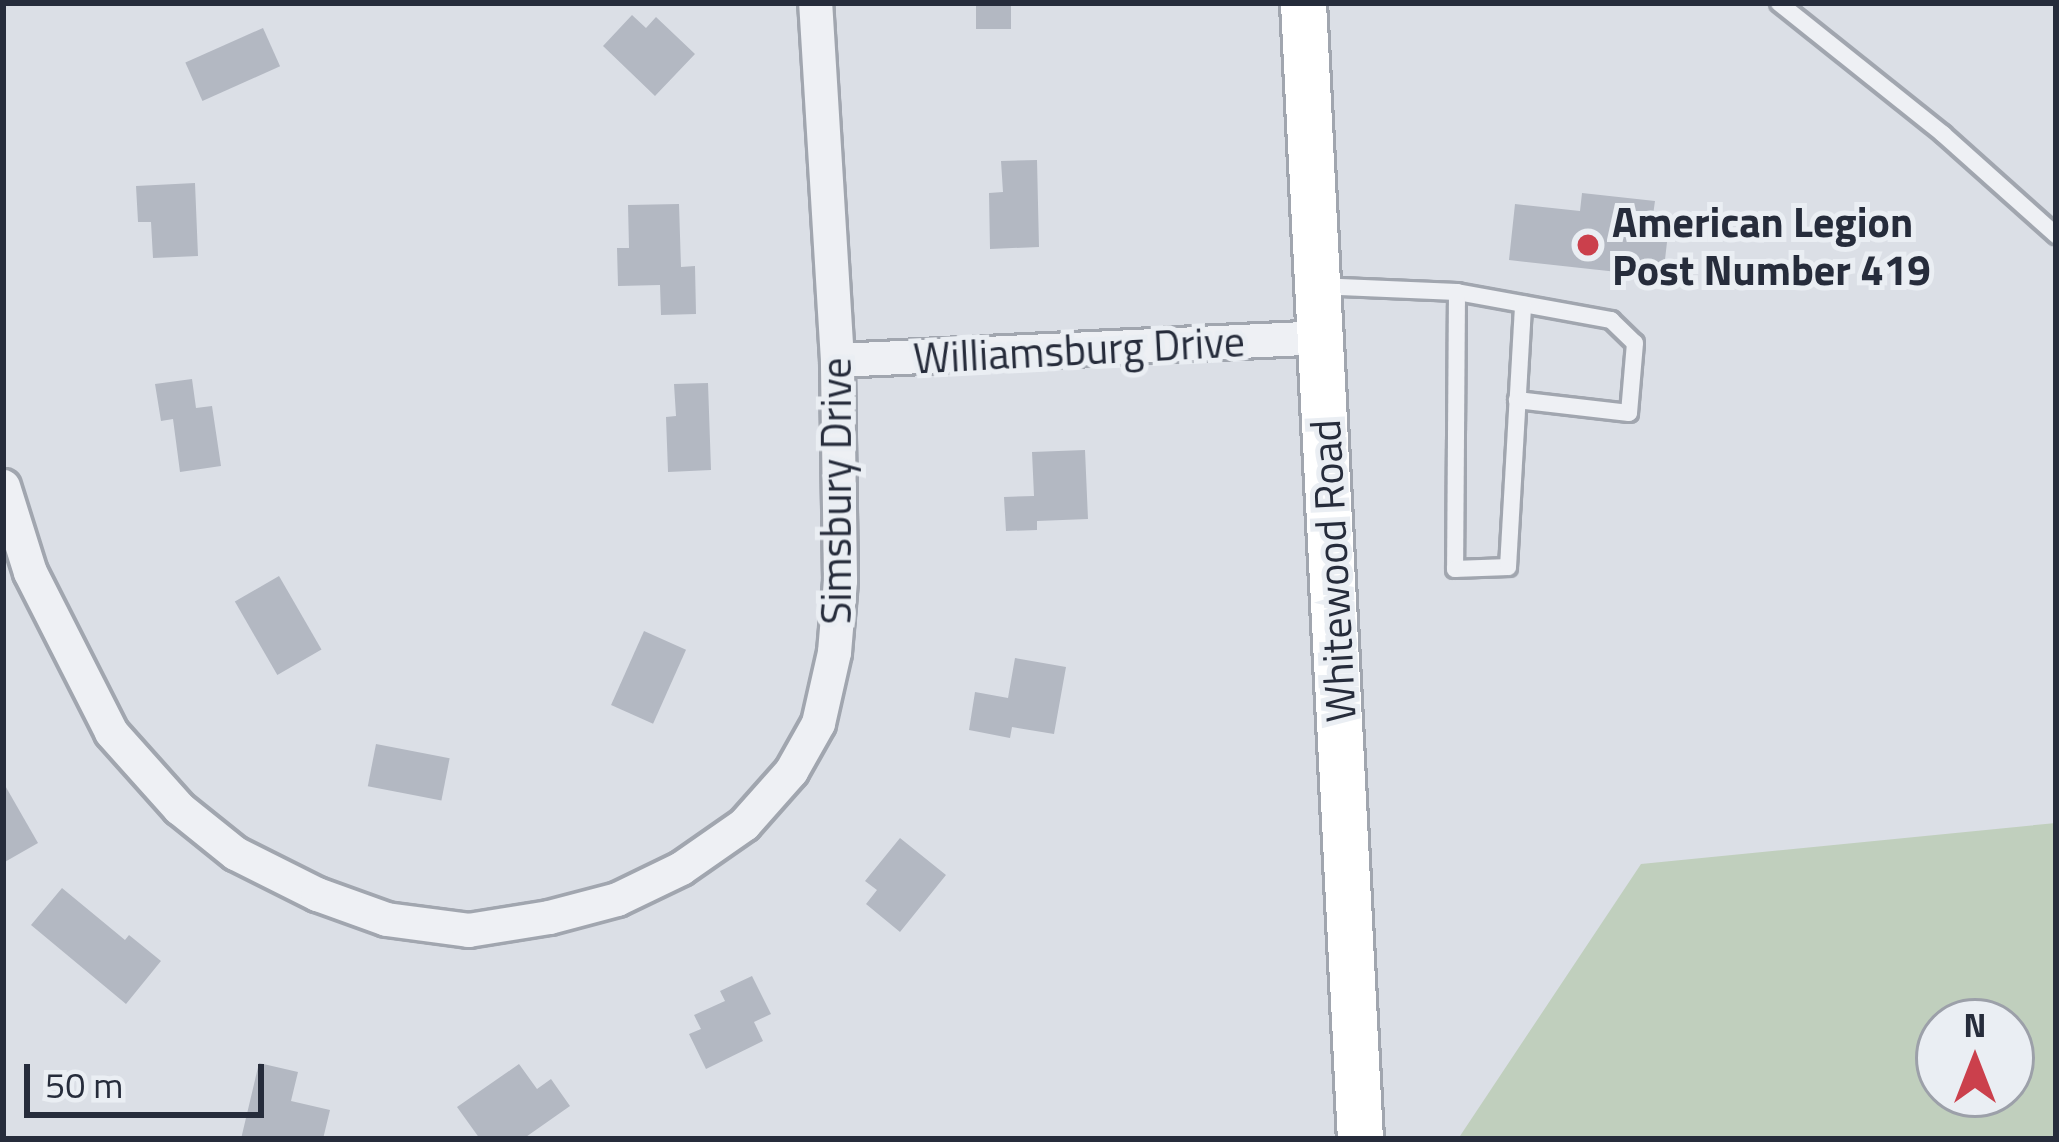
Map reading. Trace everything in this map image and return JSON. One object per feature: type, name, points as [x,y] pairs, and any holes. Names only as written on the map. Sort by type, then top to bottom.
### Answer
[{"type":"street","name":"Simsbury Drive","points":[[3,486],[30,572],[72,663],[111,732],[179,808],[236,853],[316,894],[386,919],[468,930],[549,917],[617,899],[660,878],[745,824],[791,772],[818,723],[833,652],[840,580],[837,360],[815,3]]},
{"type":"street","name":"Whitewood Road","points":[[1303,3],[1360,1139]]},
{"type":"street","name":"Williamsburg Drive","points":[[837,360],[1320,338]]},
{"type":"lane","points":[[1780,3],[1943,134],[2056,235]]},
{"type":"lane","points":[[1316,286],[1456,292],[1611,320],[1635,343],[1629,413],[1517,400]]},
{"type":"lane","points":[[1456,292],[1455,569],[1508,567],[1523,304]]},
{"type":"green space","points":[[2056,823],[2056,1139],[1458,1139],[1641,864]]},
{"type":"building","points":[[976,3],[1011,3],[1011,29],[976,29]]},
{"type":"building","points":[[632,15],[646,28],[656,17],[695,54],[655,96],[603,46]]},
{"type":"building","points":[[263,28],[280,66],[202,101],[185,63]]},
{"type":"building","points":[[1037,160],[1039,247],[990,249],[989,193],[1003,192],[1001,161]]},
{"type":"building","points":[[195,183],[198,256],[153,258],[151,222],[138,222],[136,186]]},
{"type":"building","name":"American Legion Post Number 419","points":[[1582,193],[1655,201],[1653,215],[1670,216],[1663,277],[1509,260],[1515,204],[1580,211]]},
{"type":"building","points":[[679,204],[681,267],[695,266],[696,314],[661,315],[660,285],[618,286],[617,248],[629,248],[628,205]]},
{"type":"building","points":[[192,379],[196,408],[212,406],[221,466],[180,472],[173,419],[161,421],[155,384]]},
{"type":"building","points":[[708,383],[711,470],[668,472],[666,417],[676,416],[674,384]]},
{"type":"building","points":[[1085,450],[1088,519],[1037,521],[1037,530],[1006,531],[1004,497],[1034,496],[1032,452]]},
{"type":"building","points":[[279,576],[322,650],[277,675],[235,602]]},
{"type":"building","points":[[644,631],[686,650],[653,724],[611,705]]},
{"type":"building","points":[[1015,658],[1066,667],[1054,734],[1012,727],[1010,738],[969,730],[975,692],[1008,698]]},
{"type":"building","points":[[376,744],[450,758],[441,801],[368,786]]},
{"type":"building","points":[[3,782],[38,843],[3,863]]},
{"type":"building","points":[[900,838],[946,875],[900,932],[866,904],[877,890],[865,881]]},
{"type":"building","points":[[62,888],[125,940],[129,935],[161,961],[126,1004],[31,925]]},
{"type":"building","points":[[752,976],[771,1014],[754,1022],[763,1041],[706,1069],[689,1034],[701,1029],[694,1015],[725,1001],[720,991]]},
{"type":"building","points":[[259,1063],[298,1072],[291,1101],[330,1110],[323,1139],[241,1139]]},
{"type":"building","points":[[519,1064],[537,1089],[551,1079],[570,1106],[523,1139],[480,1139],[457,1107]]},
{"type":"place","name":"American Legion Post Number 419","points":[[1588,245]]}]
